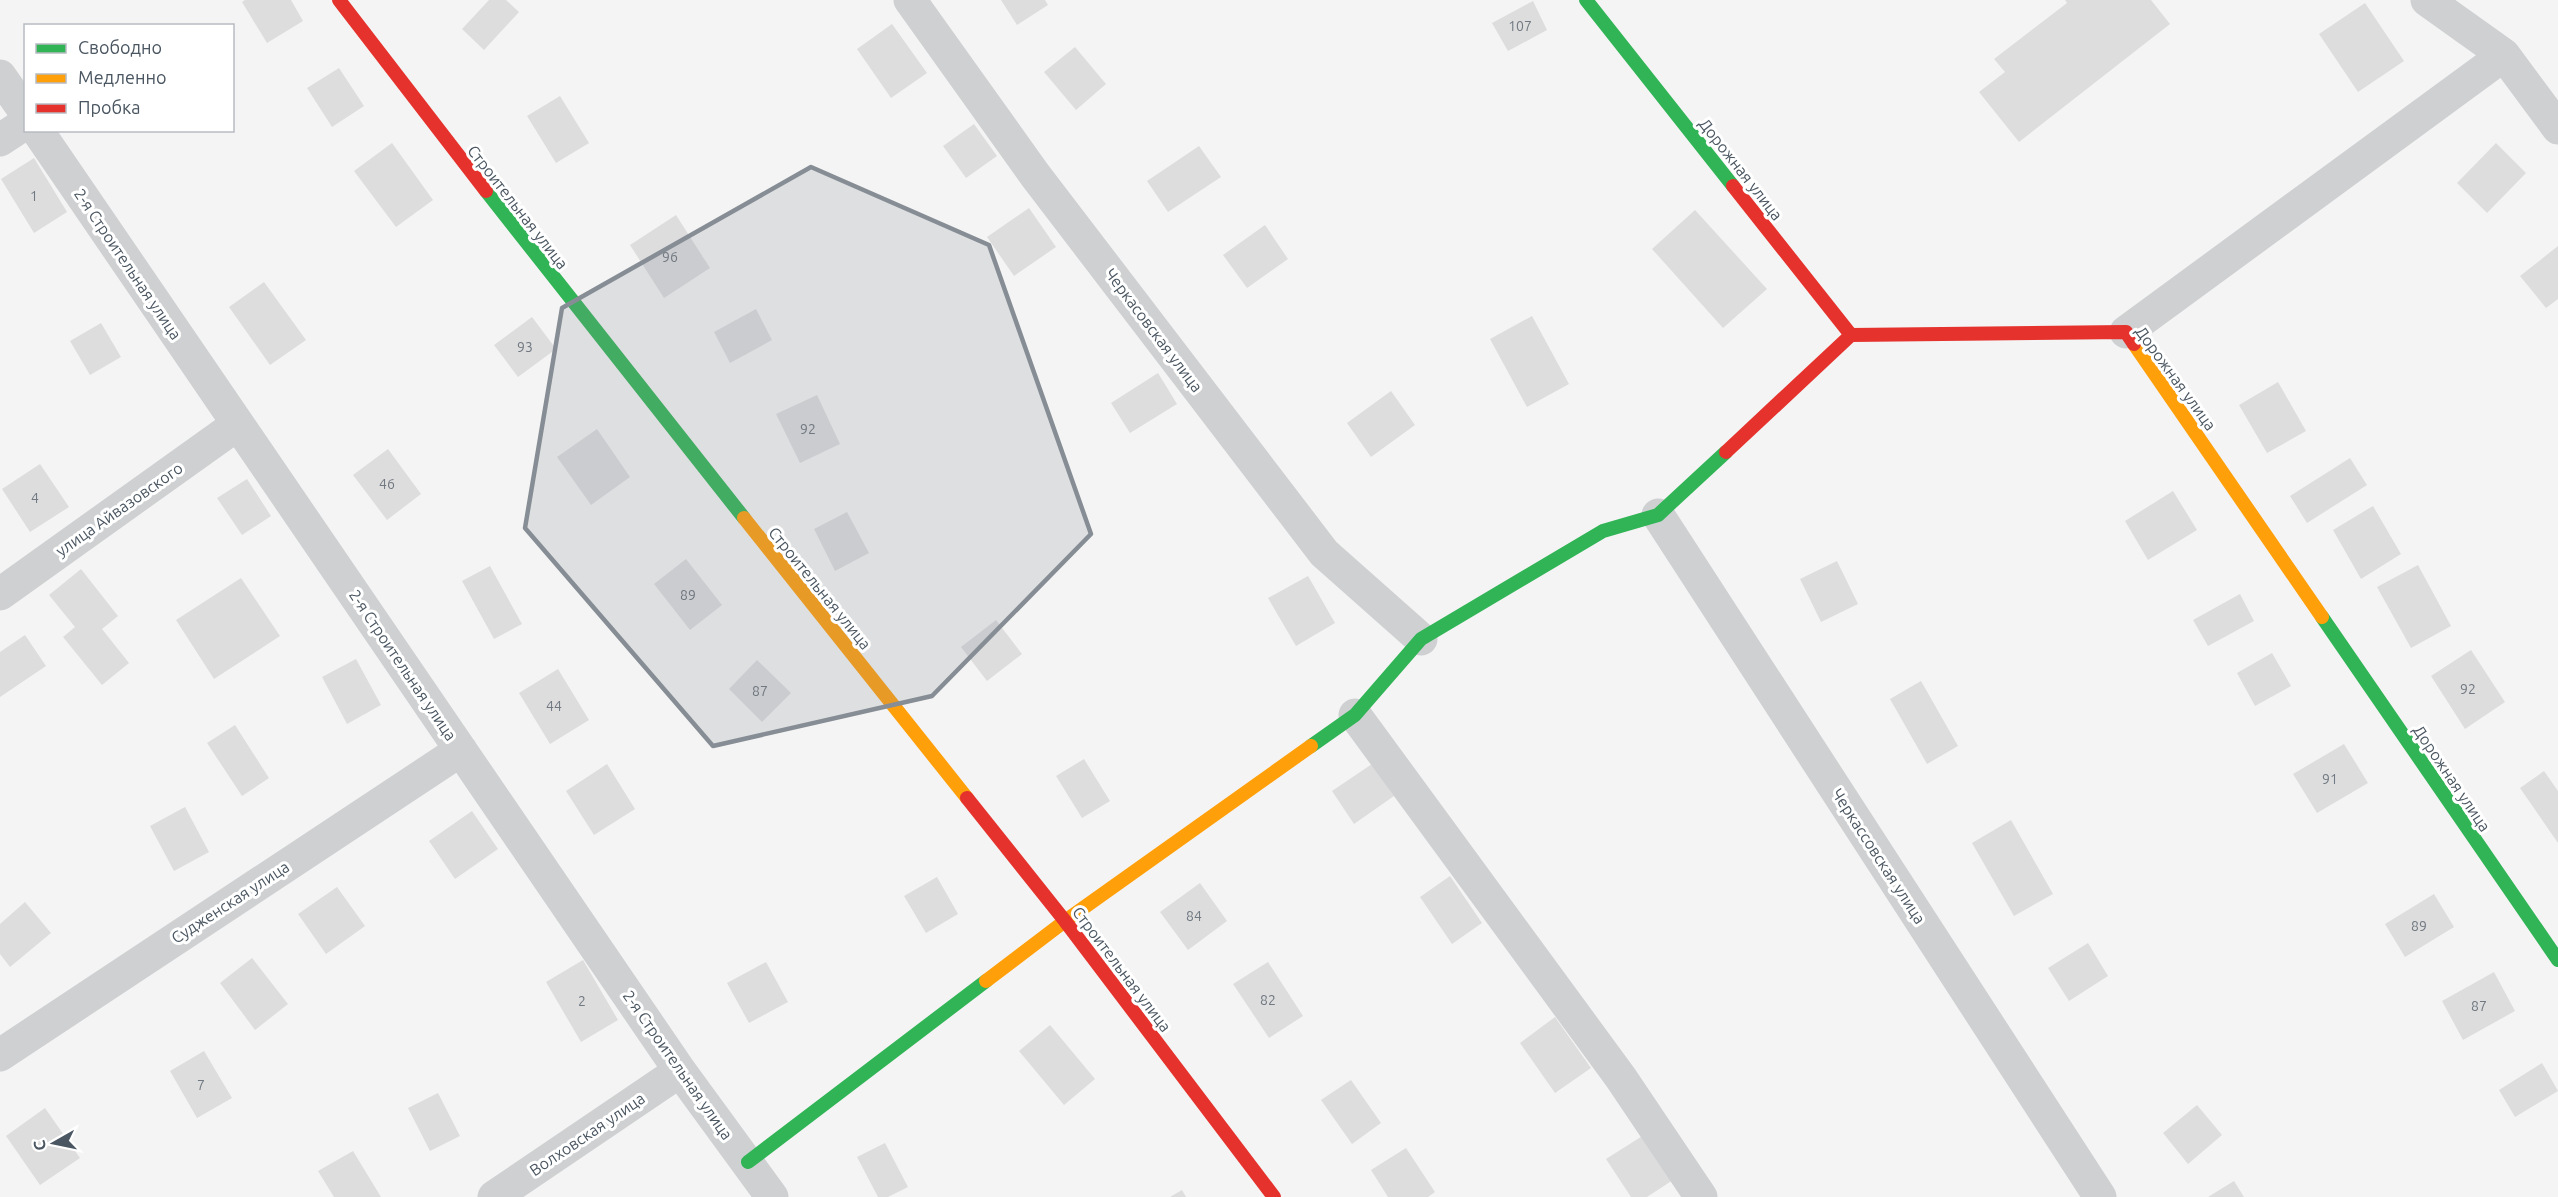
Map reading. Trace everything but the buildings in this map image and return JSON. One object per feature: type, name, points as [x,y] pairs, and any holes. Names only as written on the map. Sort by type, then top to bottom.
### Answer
[{"type":"street","name":"Строительная улица","points":[[339,0],[542,265],[1065,921],[1274,1197]]},
{"type":"street","name":"Черкасовская улица","points":[[910,0],[1035,175],[1324,553],[1421,639]]},
{"type":"street","name":"Дорожная улица","points":[[1586,0],[1851,335],[2126,332],[2558,960]]},
{"type":"street","points":[[2427,0],[2504,55],[2558,128]]},
{"type":"street","points":[[2126,332],[2504,55]]},
{"type":"street","points":[[0,76],[24,110]]},
{"type":"street","points":[[0,140],[24,124]]},
{"type":"street","name":"2-я Строительная улица","points":[[38,132],[680,1071],[772,1197]]},
{"type":"street","points":[[748,1162],[1065,921],[1355,715],[1421,639],[1603,531],[1658,515],[1851,335]]},
{"type":"street","name":"улица Айвазовского","points":[[0,594],[238,424]]},
{"type":"street","name":"Черкассовская улица","points":[[1658,515],[2100,1197]]},
{"type":"street","points":[[1355,715],[1621,1078],[1701,1197]]},
{"type":"street","name":"Судженская улица","points":[[0,1054],[460,750]]},
{"type":"street","name":"Волховская улица","points":[[494,1197],[680,1071]]},
{"type":"highlighted area","points":[[811,167],[989,245],[1091,534],[932,696],[713,746],[525,528],[562,308]]},
{"type":"traffic: fast","points":[[1586,0],[1733,186]]},
{"type":"traffic: fast","points":[[486,191],[744,518]]},
{"type":"traffic: fast","points":[[1311,746],[1355,715],[1421,639],[1603,531],[1658,515],[1726,452]]},
{"type":"traffic: fast","points":[[2322,617],[2558,960]]},
{"type":"traffic: fast","points":[[748,1162],[986,981]]},
{"type":"traffic: slow","points":[[2134,344],[2322,617]]},
{"type":"traffic: slow","points":[[744,518],[967,798]]},
{"type":"traffic: slow","points":[[986,981],[1065,921],[1311,746]]},
{"type":"traffic: jam","points":[[339,0],[486,191]]},
{"type":"traffic: jam","points":[[1733,186],[1851,335],[2126,332],[2134,344]]},
{"type":"traffic: jam","points":[[1726,452],[1851,335]]},
{"type":"traffic: jam","points":[[967,798],[1065,921],[1274,1197]]}]
